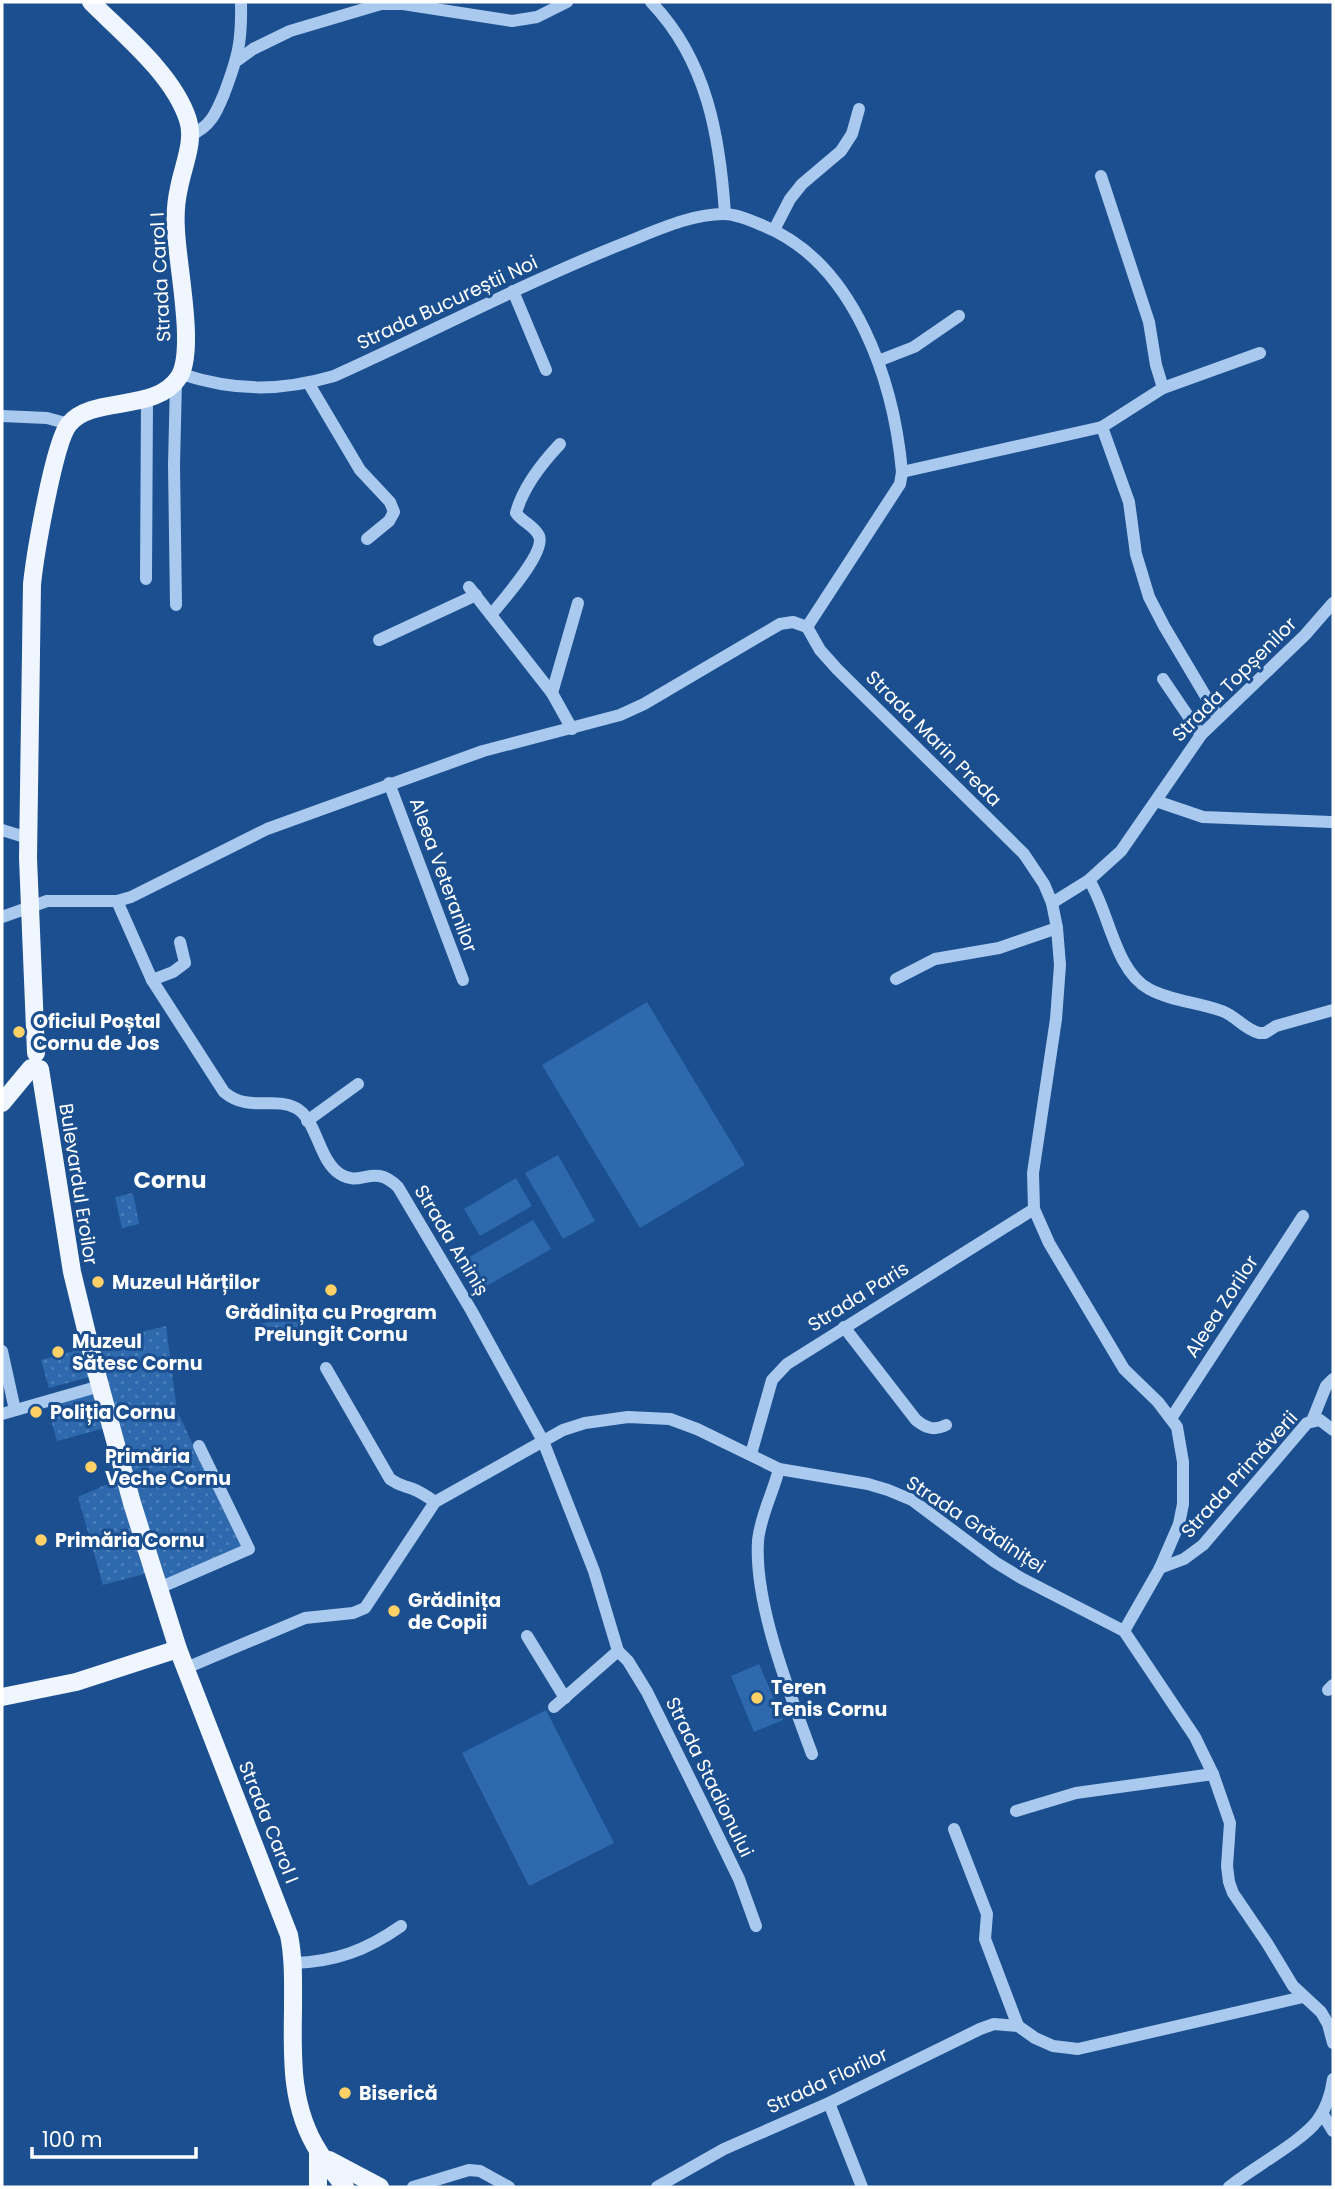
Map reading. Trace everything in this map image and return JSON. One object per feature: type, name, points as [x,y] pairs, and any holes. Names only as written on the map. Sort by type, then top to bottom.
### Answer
[{"type":"main road","points":[[91,2],[138,48],[170,86],[187,118],[191,135]]},
{"type":"main road","name":"Strada Carol I","points":[[178,377],[186,343],[175,226],[178,190],[191,135]]},
{"type":"main road","points":[[2,1103],[36,1063],[28,838],[32,584],[58,452],[63,433],[69,424],[85,413],[147,398],[167,389],[178,377]]},
{"type":"main road","name":"Bulevardul Eroilor","points":[[36,1063],[72,1272],[100,1386],[178,1649]]},
{"type":"main road","points":[[2,1697],[76,1682],[178,1649]]},
{"type":"main road","name":"Strada Carol I","points":[[178,1649],[289,1935],[293,1963],[294,2084],[304,2123],[318,2152],[345,2187]]},
{"type":"main road","points":[[318,2152],[318,2187]]},
{"type":"main road","points":[[318,2152],[334,2164],[380,2187]]},
{"type":"street","points":[[191,135],[204,129],[213,120],[238,60],[241,2]]},
{"type":"street","points":[[238,60],[290,31],[381,4],[403,4],[512,21],[537,17],[568,2]]},
{"type":"street","points":[[2,917],[30,906],[65,900],[117,901],[131,897],[267,829],[389,783],[483,751],[620,715],[644,704],[780,624],[793,622],[807,627],[900,484],[902,472],[885,385],[868,335],[846,296],[805,249],[774,230],[725,214],[719,153],[705,89],[692,60],[657,4]]},
{"type":"street","points":[[774,230],[790,199],[802,184],[841,151],[852,134],[859,109]]},
{"type":"street","points":[[1101,176],[1149,322],[1163,388]]},
{"type":"street","name":"Strada Bucureștii Noi","points":[[178,377],[233,387],[290,387],[309,384],[372,359],[513,291],[665,227],[725,214]]},
{"type":"street","points":[[513,291],[547,370]]},
{"type":"street","points":[[878,361],[914,347],[959,316]]},
{"type":"street","points":[[902,472],[1102,428],[1163,388],[1260,353]]},
{"type":"street","points":[[176,606],[174,465],[178,377]]},
{"type":"street","points":[[309,384],[360,470],[390,502],[394,512],[389,521],[367,539]]},
{"type":"street","points":[[146,579],[147,398]]},
{"type":"street","points":[[2,416],[47,418],[69,424]]},
{"type":"street","points":[[1102,428],[1129,502],[1136,554],[1149,597],[1218,717]]},
{"type":"street","points":[[491,615],[538,553],[541,540],[537,531],[516,513],[536,473],[560,444]]},
{"type":"street","points":[[379,640],[473,591],[552,693],[572,729]]},
{"type":"street","points":[[552,693],[578,603]]},
{"type":"street","name":"Strada Topșenilor","points":[[1052,904],[1089,880],[1121,851],[1201,735],[1305,635],[1333,603]]},
{"type":"street","name":"Strada Marin Preda","points":[[807,627],[820,650],[836,669],[1024,854],[1044,884],[1052,904],[1057,928],[1060,981],[1033,1173],[1034,1209],[1049,1243],[1124,1369],[1172,1417],[1181,1441],[1183,1504],[1179,1524],[1160,1568]]},
{"type":"street","points":[[1163,678],[1201,735]]},
{"type":"street","name":"Aleea Veteranilor","points":[[389,783],[463,980]]},
{"type":"street","points":[[1156,801],[1203,817],[1331,822]]},
{"type":"street","points":[[2,830],[28,838]]},
{"type":"street","points":[[1089,880],[1101,901],[1128,968],[1136,979],[1149,989],[1192,1004],[1221,1010],[1259,1033],[1333,1010]]},
{"type":"street","points":[[117,901],[152,980],[224,1091],[242,1102],[297,1108],[307,1121],[358,1084]]},
{"type":"street","points":[[896,979],[935,959],[999,948],[1057,928]]},
{"type":"street","points":[[152,980],[173,972],[185,963],[180,942]]},
{"type":"street","name":"Strada Aniniș","points":[[307,1121],[324,1156],[341,1175],[351,1179],[377,1174],[389,1178],[398,1187],[471,1310],[543,1441]]},
{"type":"street","name":"Strada Paris","points":[[751,1454],[766,1396],[777,1373],[787,1364],[1034,1209]]},
{"type":"street","name":"Aleea Zorilor","points":[[1172,1417],[1303,1216]]},
{"type":"street","points":[[844,1327],[916,1420],[931,1429],[946,1425]]},
{"type":"street","points":[[2,1351],[8,1412],[100,1386]]},
{"type":"street","points":[[326,1368],[390,1479],[400,1487],[410,1488],[435,1502]]},
{"type":"street","points":[[1312,1421],[1326,1387],[1333,1379]]},
{"type":"street","name":"Strada Grădiniței","points":[[186,1668],[304,1618],[353,1613],[365,1608],[435,1502],[563,1430],[585,1423],[628,1417],[670,1419],[697,1429],[779,1469],[868,1484],[900,1494],[1021,1578],[1124,1631]]},
{"type":"street","name":"Strada Primăverii","points":[[1160,1568],[1184,1559],[1203,1545],[1300,1429],[1312,1421],[1326,1423],[1333,1430]]},
{"type":"street","name":"Strada Stadionului","points":[[543,1441],[594,1572],[618,1651],[628,1661],[647,1692],[738,1879],[755,1926]]},
{"type":"street","points":[[159,1588],[248,1549],[199,1446]]},
{"type":"street","points":[[779,1469],[758,1540],[762,1597],[791,1698],[812,1754]]},
{"type":"street","points":[[1160,1568],[1124,1631],[1195,1737],[1213,1774],[1230,1823],[1227,1866],[1228,1882],[1233,1893],[1293,1986],[1321,2012],[1328,2024],[1333,2043]]},
{"type":"street","points":[[527,1636],[559,1702],[618,1651]]},
{"type":"street","points":[[1016,1811],[1076,1793],[1213,1774]]},
{"type":"street","points":[[954,1829],[987,1914],[985,1940],[1018,2026],[1035,2038],[1053,2046],[1078,2049],[1304,1997]]},
{"type":"street","points":[[293,1963],[328,1961],[355,1953],[379,1942],[401,1926]]},
{"type":"street","name":"Strada Florilor","points":[[657,2187],[741,2141],[829,2103],[980,2029],[994,2024],[1018,2026]]},
{"type":"street","points":[[1229,2187],[1317,2122],[1333,2079]]},
{"type":"street","points":[[829,2103],[862,2187]]},
{"type":"street","points":[[1322,2113],[1333,2132]]},
{"type":"street","points":[[413,2187],[469,2170],[480,2171],[509,2187]]},
{"type":"shaded area","points":[[647,1002],[745,1165],[640,1228],[542,1065]]},
{"type":"shaded area","points":[[558,1155],[595,1221],[563,1239],[525,1173]]},
{"type":"shaded area","points":[[516,1178],[532,1206],[480,1236],[464,1209]]},
{"type":"shaded area","points":[[133,1193],[139,1224],[122,1228],[115,1197]]},
{"type":"shaded area","points":[[533,1220],[551,1249],[485,1287],[468,1258]]},
{"type":"shaded area","points":[[299,1315],[301,1327],[257,1336],[255,1325]]},
{"type":"shaded area","points":[[166,1326],[177,1411],[242,1548],[161,1585],[94,1343]]},
{"type":"shaded area","points":[[81,1349],[89,1377],[49,1388],[41,1360]]},
{"type":"shaded area","points":[[95,1392],[105,1428],[57,1441],[47,1405]]},
{"type":"shaded area","points":[[119,1479],[148,1573],[103,1585],[78,1497]]},
{"type":"shaded area","name":"Teren Tenis Cornu","points":[[759,1664],[783,1720],[754,1732],[731,1676]]},
{"type":"shaded area","points":[[546,1710],[614,1843],[529,1886],[462,1753]]},
{"type":"place","name":"Oficiul Poștal Cornu de Jos","points":[[19,1032]]},
{"type":"place","name":"Muzeul Hărților","points":[[98,1282]]},
{"type":"place","name":"Grădinița cu Program Prelungit Cornu","points":[[331,1290]]},
{"type":"place","name":"Muzeul Sătesc Cornu","points":[[58,1352]]},
{"type":"place","name":"Poliția Cornu","points":[[36,1412]]},
{"type":"place","name":"Primăria Veche Cornu","points":[[91,1467]]},
{"type":"place","name":"Primăria Cornu","points":[[41,1540]]},
{"type":"place","name":"Grădinița de Copii","points":[[394,1611]]},
{"type":"place","name":"Teren Tenis Cornu","points":[[757,1698]]},
{"type":"place","name":"Biserică","points":[[345,2093]]},
{"type":"district","name":"Cornu","points":[[170,1180]]}]
